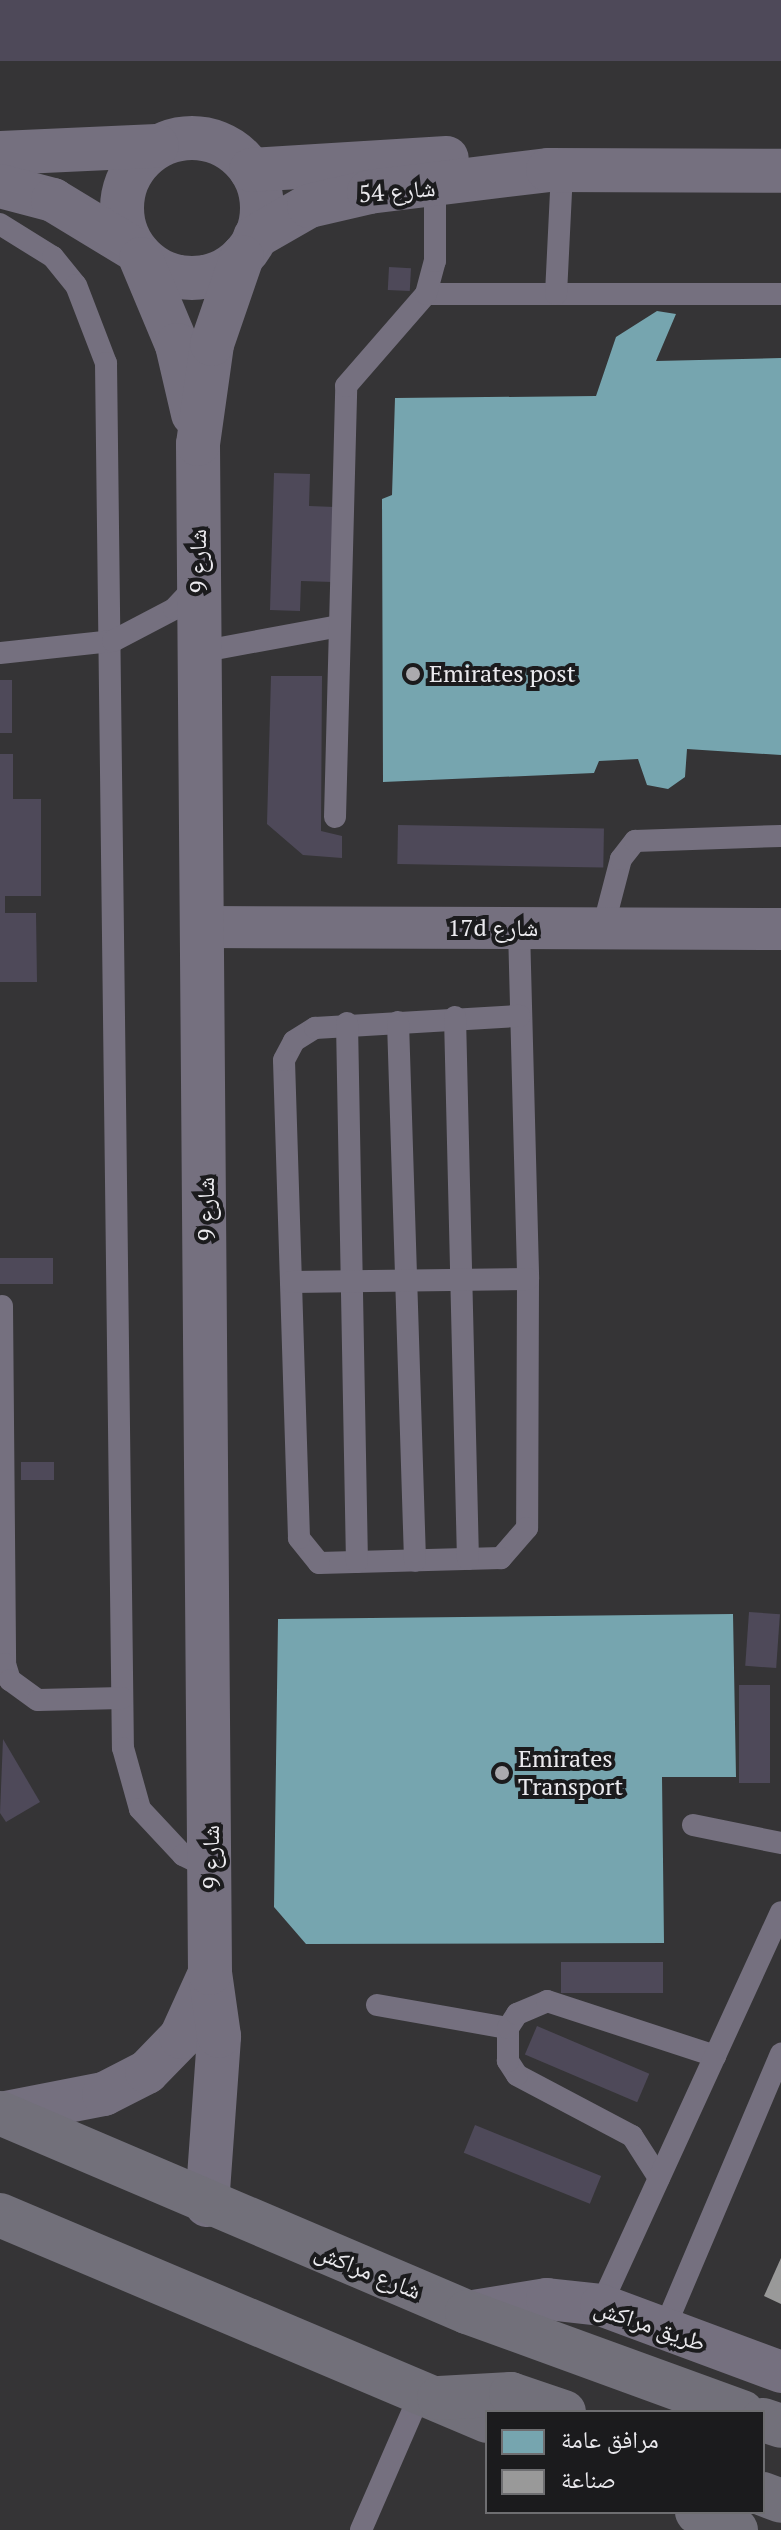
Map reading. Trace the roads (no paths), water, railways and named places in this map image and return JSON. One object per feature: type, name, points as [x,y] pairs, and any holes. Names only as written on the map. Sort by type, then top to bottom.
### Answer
[{"type":"main road","name":"شارع مراكش","points":[[0,2113],[207,2205],[467,2312],[736,2410]]},
{"type":"main road","points":[[0,2215],[485,2420]]},
{"type":"main road","points":[[429,2395],[511,2394],[558,2410]]},
{"type":"main road","points":[[692,2514],[707,2530]]},
{"type":"main road","points":[[701,2514],[736,2530]]},
{"type":"street","points":[[0,153],[157,146],[195,138],[217,143],[251,170],[261,203],[249,247],[224,269],[183,277],[138,254],[53,200],[0,186]]},
{"type":"street","points":[[138,254],[122,206],[126,184],[157,146]]},
{"type":"street","name":"شارع 54","points":[[251,170],[483,157],[555,170]]},
{"type":"street","name":"شارع 54","points":[[249,247],[340,197],[555,170],[781,171]]},
{"type":"street","name":"شارع 9","points":[[207,2205],[219,2066],[210,1973],[212,1869],[198,444],[212,344],[249,247]]},
{"type":"street","name":"شارع 9","points":[[138,254],[177,345],[198,444]]},
{"type":"street","name":"17d شارع","points":[[204,927],[781,929]]},
{"type":"street","name":"شارع 9","points":[[0,2113],[104,2094],[147,2072],[181,2037],[210,1973]]},
{"type":"street","name":"طريق مراكش","points":[[467,2312],[547,2299],[601,2305],[781,2372]]},
{"type":"lane","points":[[555,170],[556,294]]},
{"type":"lane","points":[[335,817],[346,386],[426,294],[435,261],[435,187]]},
{"type":"lane","points":[[0,224],[53,257],[76,285],[102,347],[113,641],[122,1698],[127,1779],[140,1809],[183,1855],[212,1869]]},
{"type":"lane","points":[[426,294],[781,294]]},
{"type":"lane","points":[[0,653],[113,641],[164,615],[198,583]]},
{"type":"lane","points":[[199,652],[339,626]]},
{"type":"lane","points":[[603,928],[621,859],[635,841],[781,836]]},
{"type":"lane","points":[[519,929],[528,1279],[527,1528],[501,1558],[319,1563],[299,1538],[284,1060],[294,1041],[315,1028],[347,1023],[520,1016]]},
{"type":"lane","points":[[455,1017],[468,1559]]},
{"type":"lane","points":[[398,1022],[415,1561]]},
{"type":"lane","points":[[347,1023],[357,1562]]},
{"type":"lane","points":[[291,1282],[528,1279]]},
{"type":"lane","points":[[2,1306],[5,1664],[10,1680],[38,1700],[122,1698]]},
{"type":"lane","points":[[693,1825],[781,1843]]},
{"type":"lane","points":[[601,2305],[781,1912]]},
{"type":"lane","points":[[659,2178],[632,2136],[517,2075],[508,2061],[508,2028],[517,2014],[547,2001],[715,2056]]},
{"type":"lane","points":[[377,2005],[508,2028]]},
{"type":"lane","points":[[665,2327],[781,2054]]},
{"type":"lane","points":[[361,2530],[429,2395]]},
{"type":"place","name":"Emirates post","points":[[413,674]]},
{"type":"place","name":"Emirates Transport","points":[[502,1773]]}]
